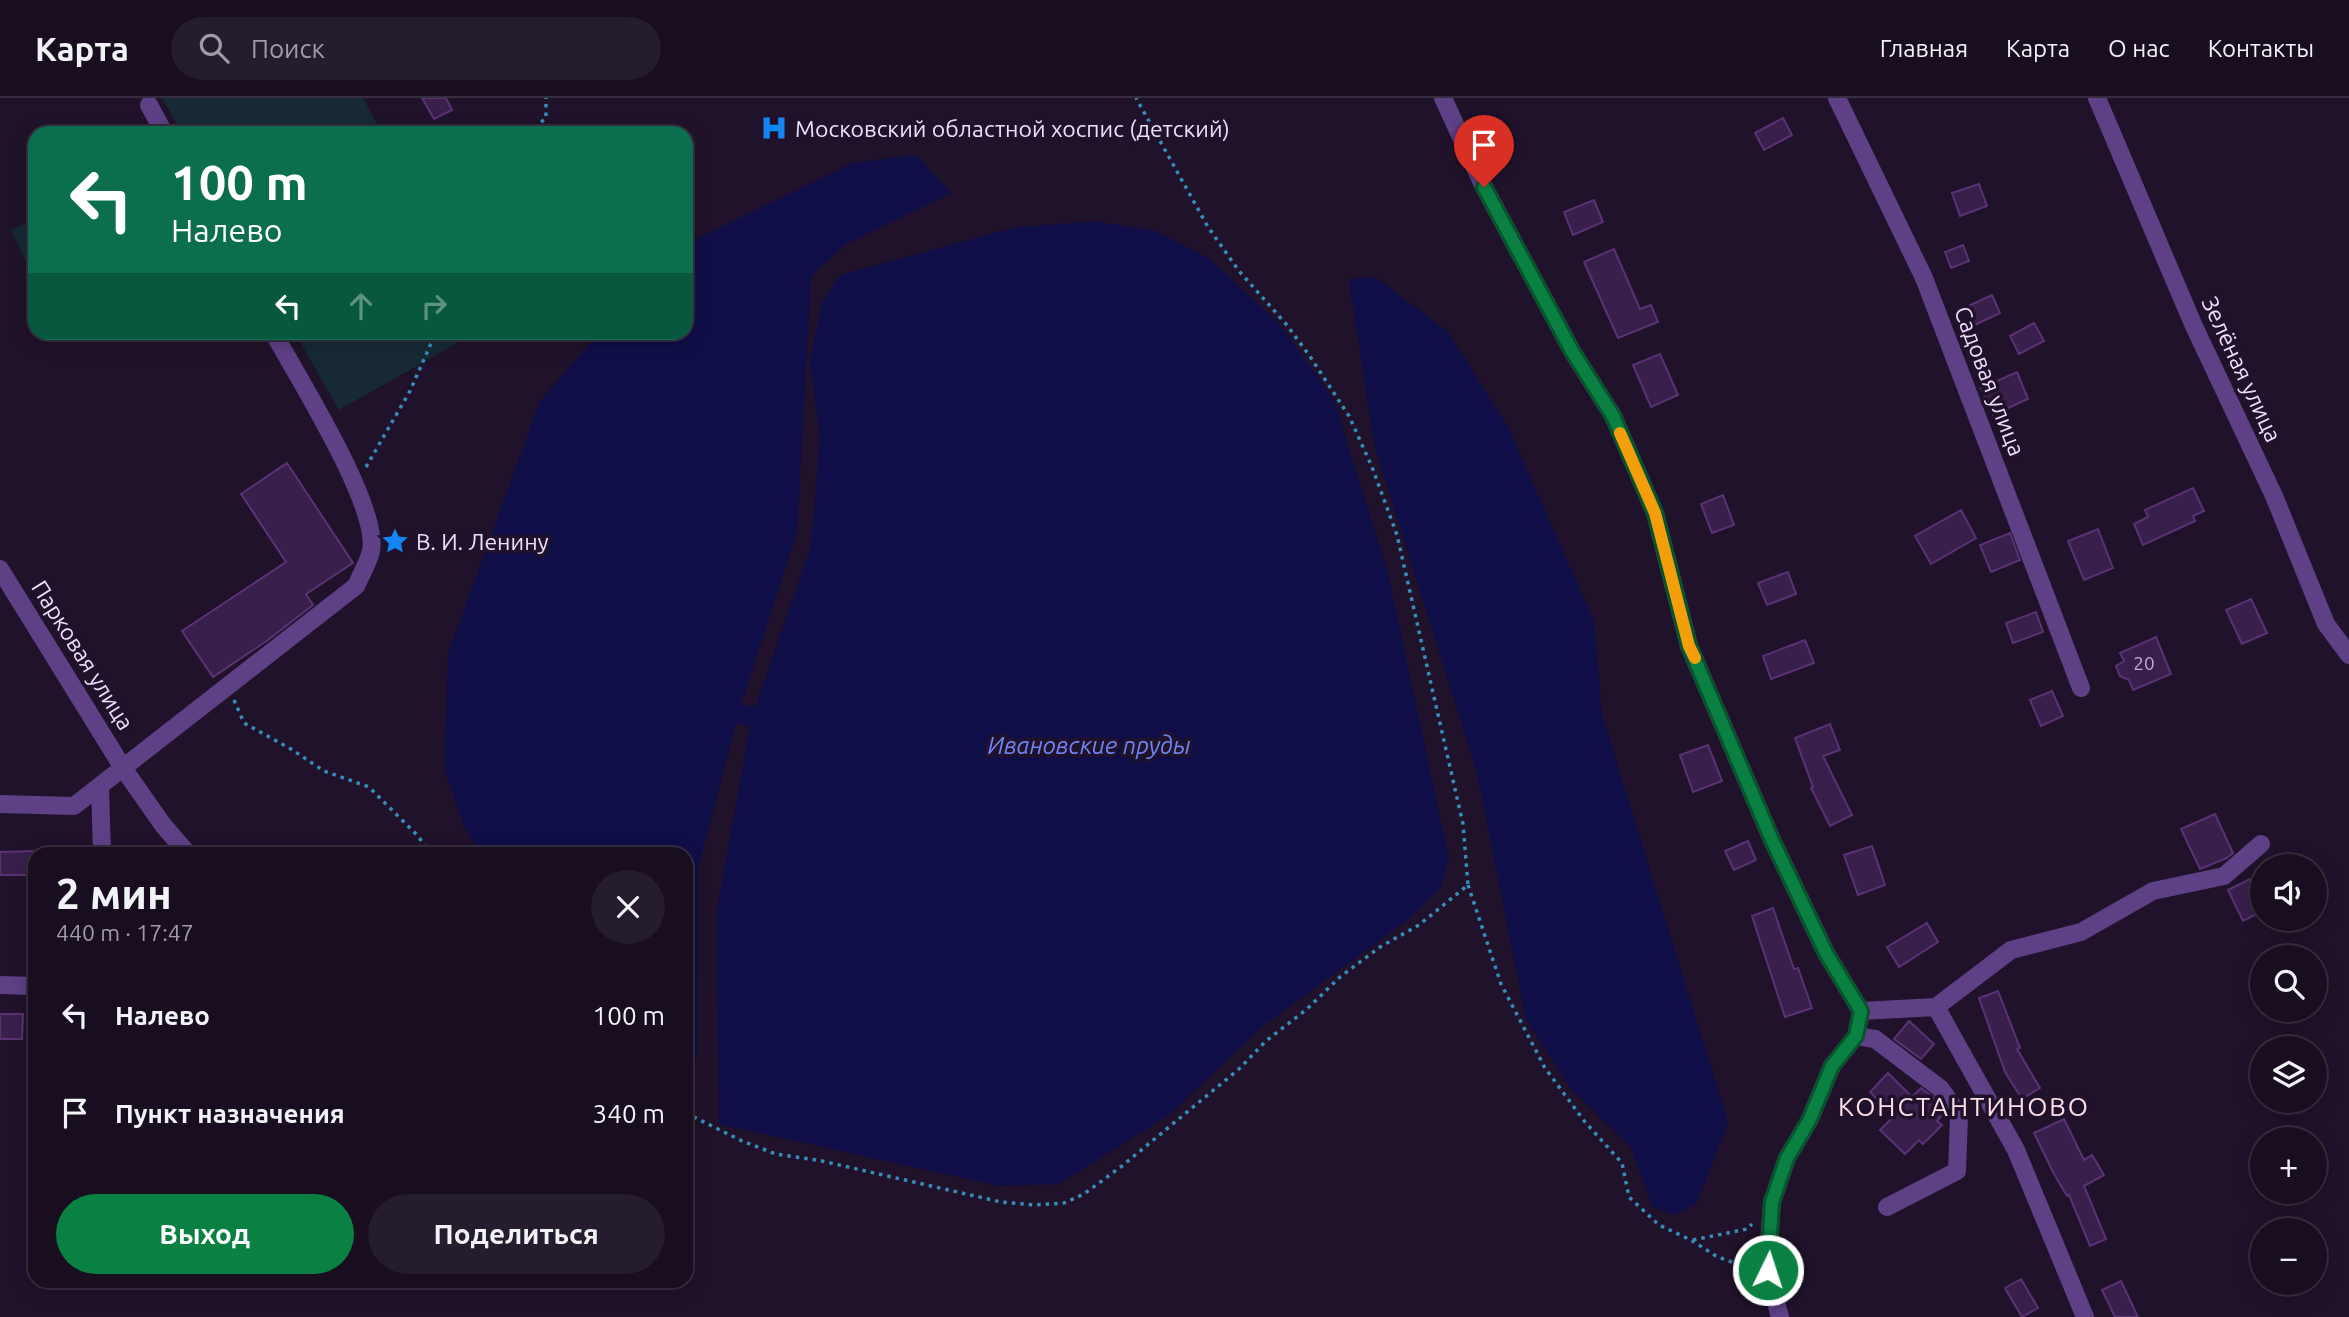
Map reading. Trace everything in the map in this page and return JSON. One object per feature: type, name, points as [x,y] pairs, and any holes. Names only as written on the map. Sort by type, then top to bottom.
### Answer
[{"type":"street","points":[[1443,98],[1484,187],[1572,351],[1613,416],[1655,513],[1689,646],[1772,840],[1826,953],[1861,1011],[1856,1036],[1832,1066],[1809,1121],[1787,1158],[1772,1202],[1768,1270],[1780,1317]]},
{"type":"street","name":"Садовая улица","points":[[1837,98],[1924,278],[2081,688]]},
{"type":"street","name":"Зелёная улица","points":[[2097,98],[2193,324],[2274,496],[2326,624],[2349,655]]},
{"type":"street","points":[[149,105],[160,126]]},
{"type":"street","points":[[0,804],[74,806],[356,586],[371,550],[369,520],[356,484],[277,340]]},
{"type":"street","name":"Парковая улица","points":[[0,569],[123,768],[182,847]]},
{"type":"street","points":[[100,786],[102,847]]},
{"type":"street","points":[[1861,1011],[1936,1007],[2011,950],[2081,932],[2152,891],[2224,876],[2261,844]]},
{"type":"street","points":[[0,985],[28,986]]},
{"type":"street","points":[[1936,1007],[2016,1150],[2085,1317]]},
{"type":"street","points":[[1856,1036],[1875,1040],[1941,1089],[1959,1115],[1957,1171],[1887,1207]]},
{"type":"path","points":[[536,126],[546,118],[546,98]]},
{"type":"path","points":[[1136,98],[1208,227],[1239,271],[1286,324],[1309,355],[1349,416],[1372,467],[1397,535],[1463,824],[1468,885],[1501,985],[1545,1068],[1585,1122],[1622,1163],[1629,1197],[1659,1225],[1745,1269],[1768,1270]]},
{"type":"path","points":[[356,484],[410,391],[432,340]]},
{"type":"path","points":[[230,684],[244,723],[324,771],[369,787],[418,836],[425,847]]},
{"type":"path","points":[[693,1116],[742,1141],[776,1154],[822,1161],[1001,1202],[1034,1205],[1064,1203],[1084,1194],[1131,1159],[1239,1069],[1266,1041],[1307,1009],[1340,977],[1380,947],[1419,925],[1468,885]]},
{"type":"path","points":[[1691,1240],[1747,1229],[1772,1202]]},
{"type":"shaded area","points":[[162,98],[363,98],[378,126],[178,126]]},
{"type":"shaded area","points":[[28,222],[28,266],[11,230]]},
{"type":"shaded area","points":[[299,340],[463,340],[339,410]]},
{"type":"water","name":"Ивановские пруды","points":[[916,155],[951,193],[845,245],[811,276],[797,533],[741,705],[756,706],[811,545],[820,436],[810,361],[822,303],[840,275],[1013,228],[1093,221],[1156,231],[1208,258],[1277,321],[1334,400],[1388,573],[1449,859],[1441,887],[1410,918],[1263,1026],[1169,1115],[1059,1184],[999,1186],[719,1124],[716,915],[750,727],[736,723],[698,870],[697,1052],[693,1086],[693,847],[477,847],[464,826],[444,767],[448,654],[540,401],[593,340],[693,340],[693,241],[852,163]]},
{"type":"water","points":[[1375,277],[1447,331],[1507,425],[1594,621],[1602,715],[1728,1122],[1697,1203],[1675,1215],[1653,1207],[1630,1146],[1572,1090],[1526,1020],[1477,773],[1374,444],[1349,279]]},
{"type":"building","points":[[422,98],[446,98],[452,110],[434,119]]},
{"type":"building","points":[[1783,118],[1792,135],[1764,150],[1755,133]]},
{"type":"building","points":[[1979,184],[1987,206],[1960,216],[1952,193]]},
{"type":"building","points":[[1594,200],[1603,222],[1573,235],[1564,212]]},
{"type":"building","points":[[1963,245],[1969,261],[1951,268],[1945,252]]},
{"type":"building","points":[[1614,249],[1640,309],[1651,305],[1658,322],[1618,338],[1584,262]]},
{"type":"building","points":[[1992,295],[2000,313],[1975,325],[1966,307]]},
{"type":"building","points":[[2034,323],[2044,341],[2019,354],[2010,336]]},
{"type":"building","points":[[1660,354],[1678,395],[1651,407],[1633,365]]},
{"type":"building","points":[[2017,372],[2028,399],[1993,415],[1981,388]]},
{"type":"building","points":[[287,463],[353,563],[306,594],[313,605],[268,640],[213,677],[182,631],[286,562],[241,494]]},
{"type":"building","points":[[2193,488],[2204,511],[2193,516],[2195,521],[2143,545],[2134,524],[2148,517],[2145,510]]},
{"type":"building","points":[[1723,495],[1734,525],[1712,533],[1701,504]]},
{"type":"building","points":[[1961,510],[1976,538],[1931,564],[1915,536]]},
{"type":"building","points":[[2098,529],[2113,568],[2084,580],[2068,541]]},
{"type":"building","points":[[2010,533],[2020,560],[1991,572],[1980,545]]},
{"type":"building","points":[[1788,572],[1796,594],[1767,605],[1758,583]]},
{"type":"building","points":[[2251,599],[2267,633],[2242,644],[2226,610]]},
{"type":"building","points":[[2036,612],[2043,632],[2013,643],[2006,623]]},
{"type":"building","points":[[2156,637],[2171,674],[2133,690],[2129,680],[2120,676],[2116,666],[2124,661],[2120,653]]},
{"type":"building","points":[[1805,640],[1814,663],[1771,679],[1763,656]]},
{"type":"building","points":[[2052,691],[2063,716],[2041,726],[2030,700]]},
{"type":"building","points":[[1830,724],[1840,750],[1823,756],[1852,815],[1830,826],[1811,788],[1813,787],[1795,738]]},
{"type":"building","points":[[1708,745],[1722,781],[1693,792],[1680,755]]},
{"type":"building","points":[[2215,814],[2233,853],[2200,869],[2181,829]]},
{"type":"building","points":[[1748,841],[1756,860],[1734,870],[1725,851]]},
{"type":"building","points":[[1872,846],[1885,885],[1858,895],[1844,855]]},
{"type":"building","points":[[28,851],[28,875],[0,875],[0,852]]},
{"type":"building","points":[[2250,879],[2250,918],[2243,921],[2228,890]]},
{"type":"building","points":[[1773,908],[1794,969],[1798,968],[1812,1008],[1785,1017],[1752,916]]},
{"type":"building","points":[[1927,923],[1938,942],[1899,967],[1887,947]]},
{"type":"building","points":[[1998,991],[2020,1048],[2017,1049],[2040,1088],[2022,1099],[2005,1072],[1979,998]]},
{"type":"building","points":[[0,1014],[23,1014],[22,1039],[0,1039]]},
{"type":"building","points":[[1909,1021],[1934,1044],[1921,1059],[1894,1039]]},
{"type":"building","points":[[1888,1073],[1912,1097],[1921,1088],[1933,1097],[1944,1113],[1937,1121],[1942,1125],[1923,1144],[1919,1140],[1905,1154],[1880,1130],[1894,1116],[1870,1092]]},
{"type":"building","points":[[2064,1119],[2084,1160],[2092,1155],[2104,1175],[2084,1186],[2106,1239],[2090,1246],[2069,1195],[2067,1196],[2053,1172],[2034,1133]]},
{"type":"building","points":[[2021,1279],[2038,1308],[2022,1317],[2005,1288]]},
{"type":"building","points":[[2121,1281],[2138,1317],[2115,1317],[2102,1290]]},
{"type":"slow traffic","points":[[1620,433],[1655,513],[1689,646],[1695,658]]},
{"type":"place","name":"Московский областной хоспис (детский)","points":[[774,128]]},
{"type":"place","name":"В. И. Ленину","points":[[395,541]]},
{"type":"district","name":"КОНСТАНТИНОВО","points":[[1964,1106]]},
{"type":"route","points":[[1484,187],[1572,351],[1613,416],[1655,513],[1689,646],[1772,840],[1826,953],[1861,1011],[1856,1036],[1832,1066],[1809,1121],[1787,1158],[1772,1202],[1768,1270]]}]
